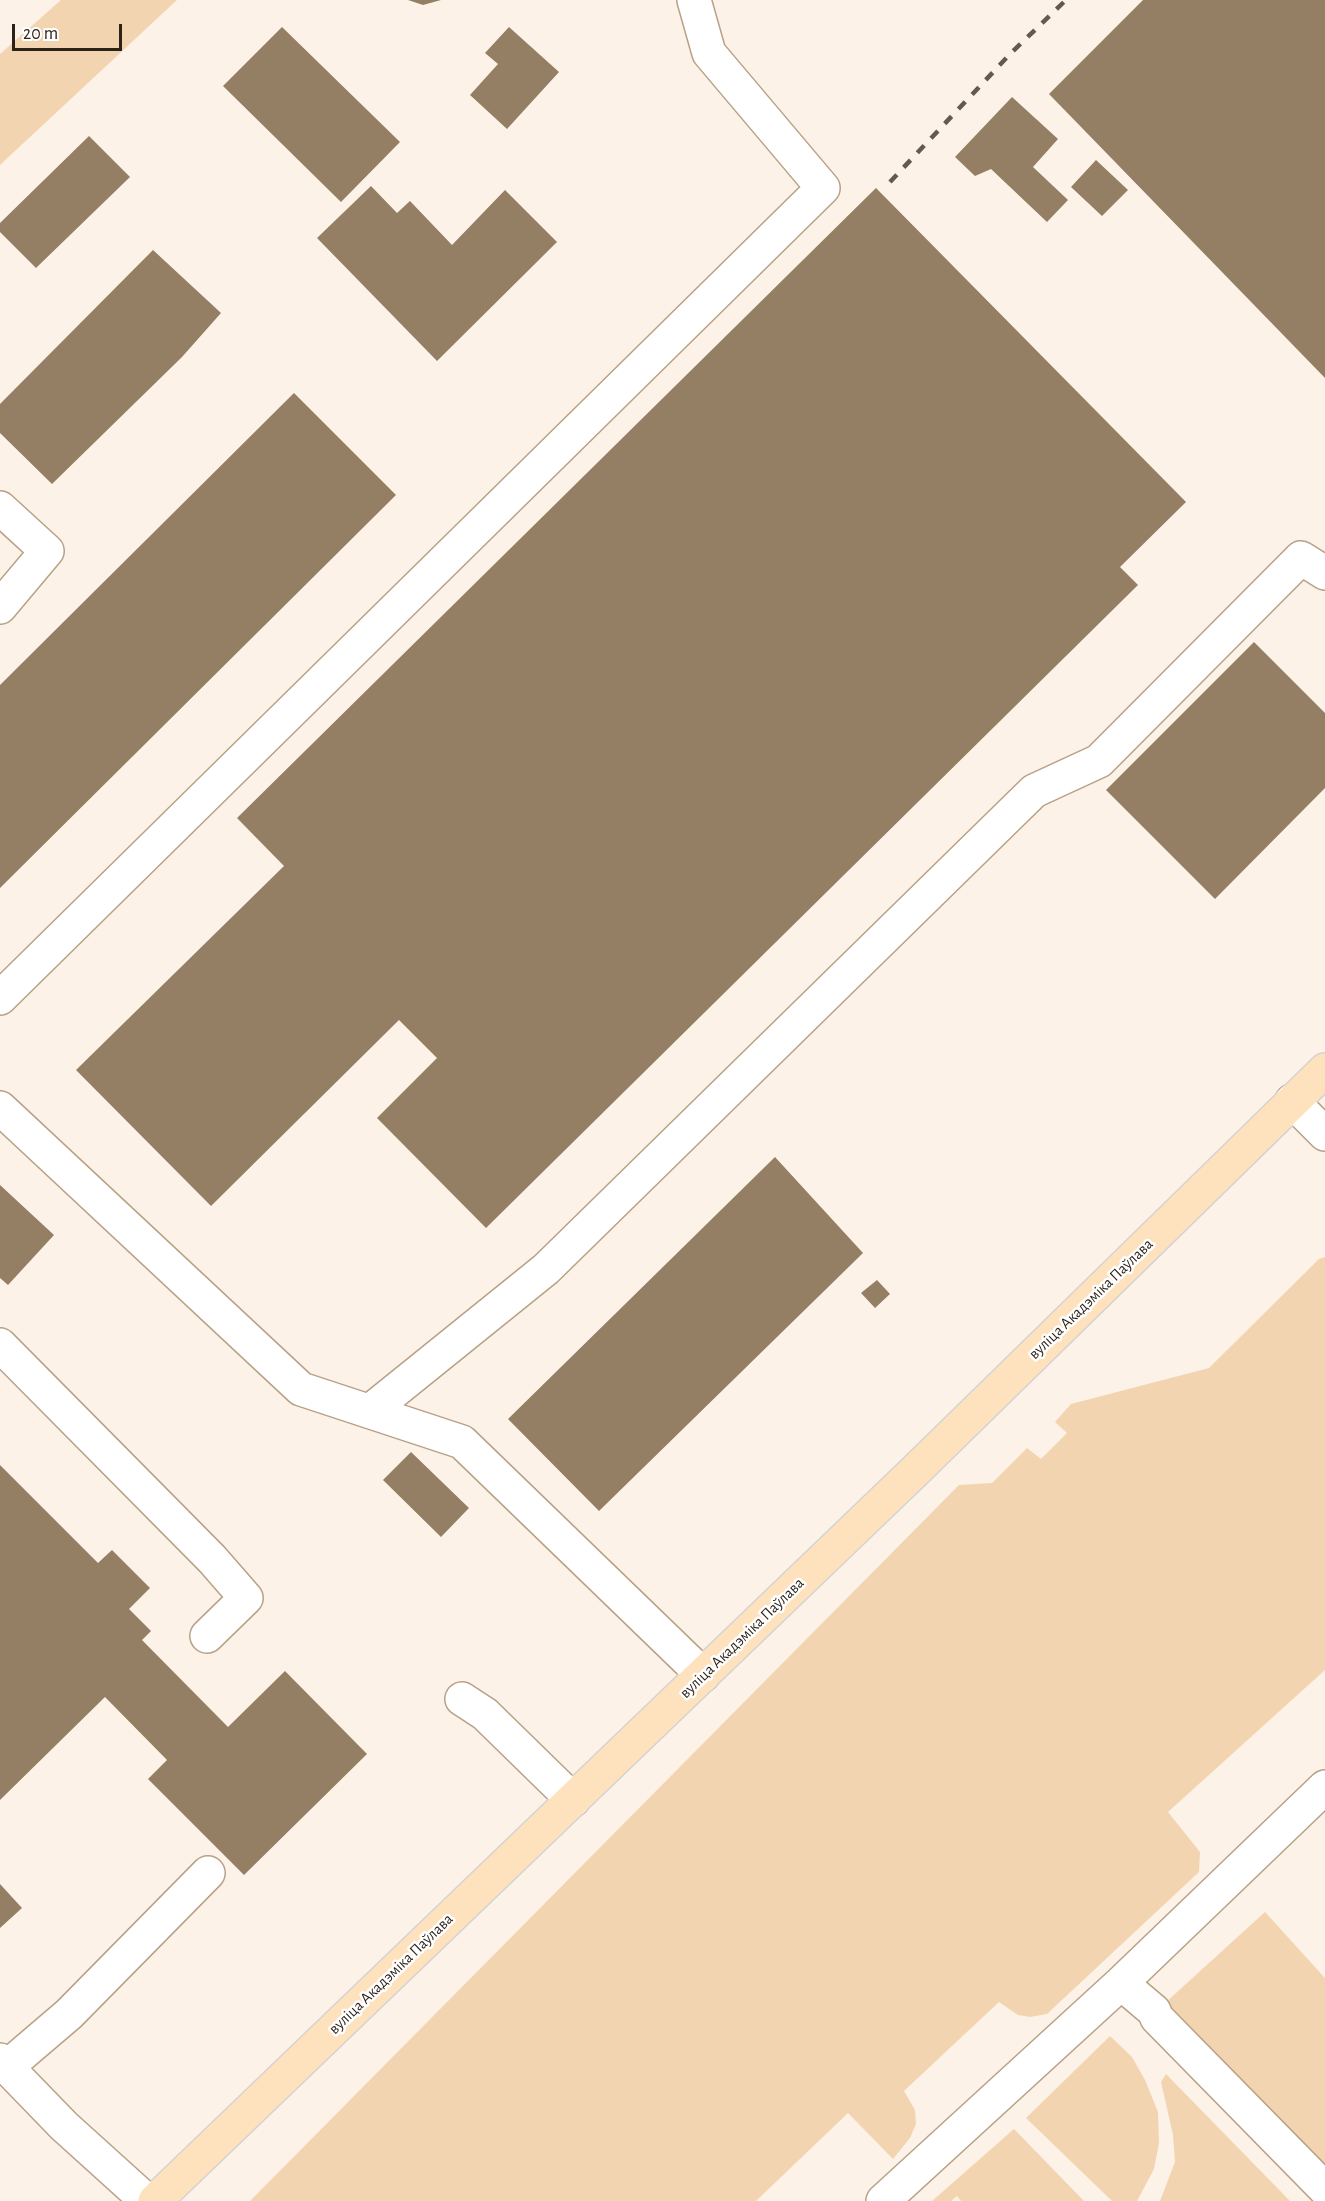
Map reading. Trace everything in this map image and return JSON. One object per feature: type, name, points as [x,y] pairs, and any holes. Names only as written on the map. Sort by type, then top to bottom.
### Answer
[{"type":"main road","name":"вуліца Акадэміка Паўлава","points":[[155,2201],[703,1676],[1325,1070]]},
{"type":"street","points":[[0,998],[824,188],[709,52],[694,0]]},
{"type":"street","points":[[0,508],[47,551],[0,607]]},
{"type":"street","points":[[370,1411],[546,1269],[1034,792],[1099,761],[1301,558],[1325,573]]},
{"type":"street","points":[[1292,1101],[1325,1134]]},
{"type":"street","points":[[0,1108],[301,1389],[462,1442],[703,1676]]},
{"type":"street","points":[[0,1345],[212,1559],[246,1598],[207,1636]]},
{"type":"street","points":[[462,1699],[485,1714],[573,1800]]},
{"type":"street","points":[[883,2201],[1121,1983],[1325,1787]]},
{"type":"street","points":[[147,2201],[64,2126],[4,2063],[69,2014],[208,1873]]},
{"type":"street","points":[[1121,1983],[1154,2011],[1157,2018],[1325,2189]]},
{"type":"shaded area","points":[[61,0],[177,0],[0,165],[0,54]]},
{"type":"shaded area","points":[[1325,1257],[1325,1670],[1168,1812],[1200,1852],[1199,1872],[1047,2014],[1030,2017],[1018,2015],[999,2002],[904,2091],[915,2110],[916,2124],[910,2138],[893,2159],[848,2113],[756,2201],[250,2201],[959,1485],[992,1483],[1027,1448],[1041,1459],[1067,1433],[1055,1422],[1071,1404],[1209,1368],[1319,1259]]},
{"type":"shaded area","points":[[1265,1912],[1325,1978],[1325,2169],[1165,2003]]},
{"type":"shaded area","points":[[1110,2036],[1132,2057],[1145,2080],[1158,2112],[1159,2143],[1154,2169],[1137,2201],[1112,2201],[1026,2118]]},
{"type":"shaded area","points":[[1166,2074],[1290,2201],[1160,2201],[1175,2162],[1173,2135],[1161,2082]]},
{"type":"shaded area","points":[[1014,2129],[1084,2201],[961,2201],[957,2196],[951,2201],[932,2201]]},
{"type":"building","points":[[408,0],[441,0],[423,5]]},
{"type":"building","points":[[1143,0],[1325,0],[1325,378],[1049,94]]},
{"type":"building","points":[[282,27],[400,142],[341,202],[223,86]]},
{"type":"building","points":[[509,27],[559,72],[507,129],[470,95],[498,64],[485,53]]},
{"type":"building","points":[[1012,97],[1058,139],[1033,167],[1068,200],[1047,222],[991,169],[975,176],[955,157]]},
{"type":"building","points":[[89,136],[130,177],[36,268],[0,232],[0,223]]},
{"type":"building","points":[[1096,160],[1128,190],[1102,216],[1071,187]]},
{"type":"building","points":[[371,186],[397,213],[410,201],[452,245],[505,190],[557,242],[437,361],[317,238]]},
{"type":"building","points":[[876,188],[1186,502],[1120,567],[1138,585],[486,1228],[377,1118],[437,1058],[399,1020],[211,1206],[76,1070],[284,866],[237,818]]},
{"type":"building","points":[[153,250],[221,313],[182,357],[52,484],[0,433],[0,404]]},
{"type":"building","points":[[294,393],[396,495],[0,888],[0,685]]},
{"type":"building","points":[[1254,642],[1325,713],[1325,788],[1215,899],[1106,790]]},
{"type":"building","points":[[775,1157],[863,1253],[599,1511],[508,1419]]},
{"type":"building","points":[[0,1185],[54,1235],[8,1285],[0,1278]]},
{"type":"building","points":[[877,1280],[890,1294],[875,1308],[861,1293]]},
{"type":"building","points":[[411,1452],[469,1508],[441,1537],[383,1480]]},
{"type":"building","points":[[0,1465],[98,1563],[112,1550],[150,1588],[129,1609],[151,1631],[142,1640],[228,1727],[285,1671],[367,1754],[244,1875],[148,1779],[167,1760],[105,1697],[0,1800]]},
{"type":"building","points":[[0,1884],[22,1908],[0,1928]]},
{"type":"railway","points":[[890,182],[1011,53],[1066,0]]}]
